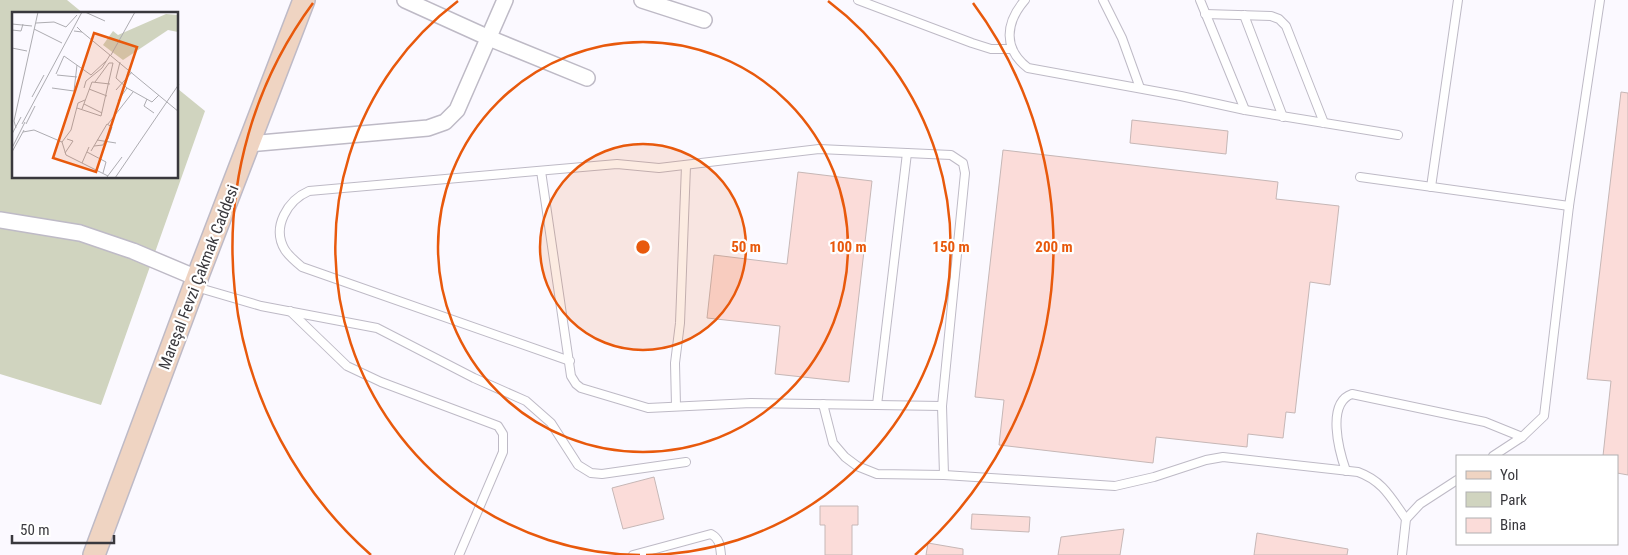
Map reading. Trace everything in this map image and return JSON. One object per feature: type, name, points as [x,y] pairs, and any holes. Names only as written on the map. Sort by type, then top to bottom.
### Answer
[{"type":"street","name":"Mareşal Fevzi Çakmak Caddesi","points":[[94,555],[195,282],[304,0]]},
{"type":"street","points":[[405,0],[489,38],[587,78]]},
{"type":"street","points":[[248,144],[421,129],[445,122],[456,110],[506,0]]},
{"type":"street","points":[[642,0],[704,20]]},
{"type":"street","points":[[0,220],[80,233],[133,250],[195,282]]},
{"type":"lane","points":[[858,0],[972,43],[991,49],[1012,49]]},
{"type":"lane","points":[[1024,0],[1018,8],[1010,28],[1012,49],[1018,60],[1028,68],[1283,117],[1398,135]]},
{"type":"lane","points":[[1103,0],[1122,38],[1140,88]]},
{"type":"lane","points":[[1200,0],[1245,110]]},
{"type":"lane","points":[[1431,187],[1458,0]]},
{"type":"lane","points":[[1495,455],[1522,437],[1544,416],[1568,206],[1600,0]]},
{"type":"lane","points":[[1205,14],[1271,16],[1279,19],[1286,26],[1324,123]]},
{"type":"lane","points":[[1244,15],[1283,117]]},
{"type":"lane","points":[[570,361],[302,267],[286,252],[280,237],[281,222],[296,197],[309,191],[616,164],[659,168],[686,166],[819,149],[951,155],[963,163],[965,173],[942,406],[944,475]]},
{"type":"lane","points":[[876,405],[907,153]]},
{"type":"lane","points":[[676,406],[675,371],[681,315],[686,166]]},
{"type":"lane","points":[[540,171],[571,376],[581,388],[648,408],[751,403],[942,406]]},
{"type":"lane","points":[[1360,177],[1568,206]]},
{"type":"lane","points":[[195,282],[261,306],[376,328],[474,378],[526,401],[551,423],[578,465],[592,473],[602,474],[686,462]]},
{"type":"lane","points":[[290,311],[348,366],[381,382],[498,426],[503,434],[503,452],[460,555]]},
{"type":"lane","points":[[1346,471],[1340,453],[1338,407],[1344,397],[1352,394],[1485,422],[1522,437]]},
{"type":"lane","points":[[823,404],[833,443],[856,466],[878,474],[944,475],[1115,486],[1154,477],[1206,460],[1223,457],[1346,471],[1371,477],[1380,483],[1406,519]]},
{"type":"lane","points":[[1402,555],[1406,519],[1420,504],[1456,481]]},
{"type":"lane","points":[[632,555],[711,534],[719,542],[722,555]]},
{"type":"lane","points":[[464,546],[465,555]]},
{"type":"green space","points":[[0,0],[67,0],[82,12],[12,12],[12,179],[179,179],[179,90],[205,111],[101,405],[0,374]]},
{"type":"building","points":[[1621,92],[1628,93],[1628,475],[1618,473],[1618,455],[1603,455],[1611,381],[1587,379]]},
{"type":"building","points":[[1132,120],[1228,131],[1226,154],[1130,143]]},
{"type":"building","points":[[1003,150],[1278,182],[1276,199],[1339,206],[1330,285],[1310,282],[1295,413],[1286,412],[1283,438],[1248,434],[1247,447],[1156,437],[1153,463],[999,445],[1004,400],[975,397]]},
{"type":"building","points":[[798,172],[872,181],[849,382],[775,374],[780,326],[707,318],[714,255],[787,264]]},
{"type":"building","points":[[654,477],[664,519],[623,529],[612,488]]},
{"type":"building","points":[[820,506],[858,506],[858,525],[852,525],[852,555],[825,555],[825,525],[820,525]]},
{"type":"building","points":[[972,514],[1030,517],[1029,532],[971,529]]},
{"type":"building","points":[[1124,529],[1120,555],[1058,555],[1061,537]]},
{"type":"building","points":[[1257,533],[1348,549],[1347,555],[1254,555]]},
{"type":"building","points":[[928,543],[963,549],[963,555],[926,555]]}]
